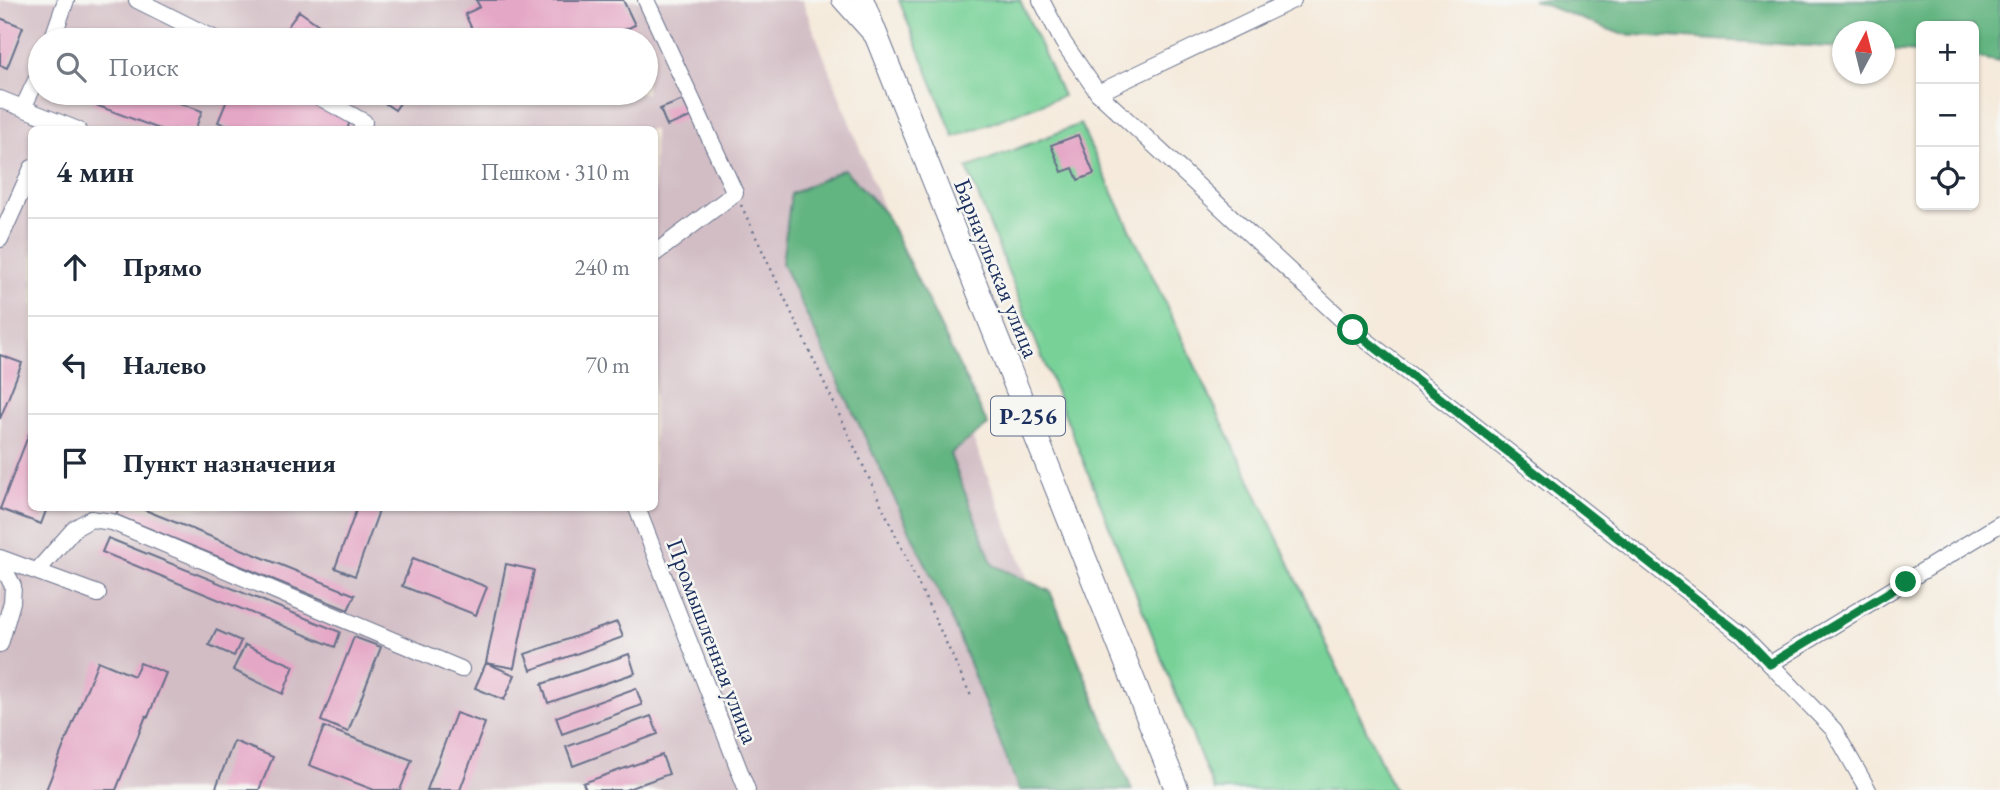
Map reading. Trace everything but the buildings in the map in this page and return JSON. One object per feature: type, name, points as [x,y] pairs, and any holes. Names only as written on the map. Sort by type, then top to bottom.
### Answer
[{"type":"highway","name":"Барнаульская улица","points":[[862,0],[1177,790]]},
{"type":"street","points":[[56,28],[66,0]]},
{"type":"street","points":[[137,0],[193,28]]},
{"type":"street","points":[[646,0],[735,193],[658,251]]},
{"type":"street","points":[[840,0],[878,42]]},
{"type":"street","points":[[1041,0],[1063,42],[1098,93],[1353,330],[1742,635],[1834,730],[1868,790]]},
{"type":"street","points":[[1098,93],[1293,0]]},
{"type":"street","points":[[23,108],[28,97]]},
{"type":"street","points":[[0,99],[23,108],[51,125]]},
{"type":"street","points":[[334,105],[364,122],[362,126]]},
{"type":"street","points":[[0,239],[28,177]]},
{"type":"street","name":"Промышленная улица","points":[[638,511],[747,790]]},
{"type":"street","points":[[37,571],[75,528],[91,519],[112,522],[461,669]]},
{"type":"street","points":[[1770,664],[2000,524]]},
{"type":"street","points":[[0,560],[98,594]]},
{"type":"street","points":[[0,560],[13,586],[12,602],[0,644]]},
{"type":"path","points":[[735,193],[972,698]]},
{"type":"shaded area","points":[[0,0],[802,0],[1110,790],[0,790]]},
{"type":"green space","points":[[899,0],[1020,0],[1063,96],[954,137]]},
{"type":"green space","points":[[1532,0],[2000,0],[2000,62],[1979,58],[1979,21],[1916,21],[1916,52],[1895,51],[1895,21],[1832,21],[1832,47],[1621,34]]},
{"type":"green space","points":[[1080,124],[1394,790],[1214,790],[967,168]]},
{"type":"green space","points":[[844,169],[885,213],[988,425],[950,454],[993,565],[1050,591],[1132,790],[1019,790],[950,615],[782,263],[791,194]]},
{"type":"route","points":[[1353,330],[1742,635],[1770,664],[1906,582]]}]
